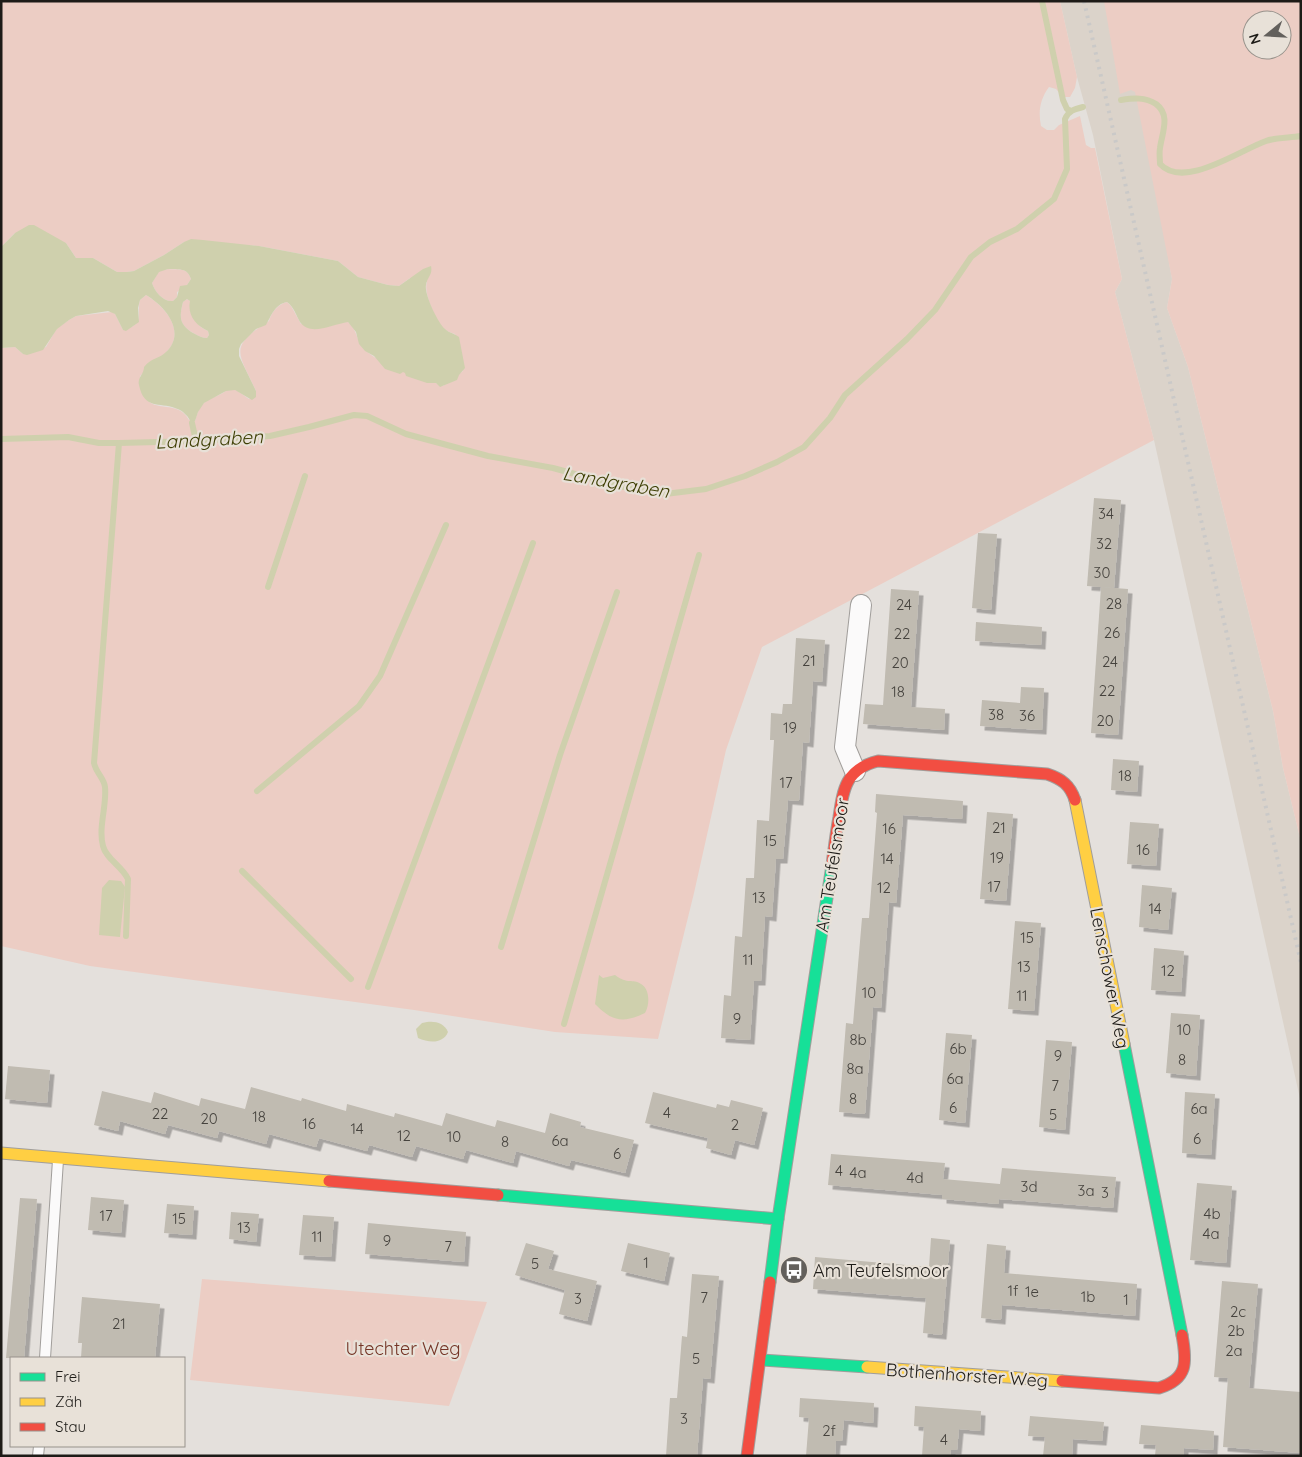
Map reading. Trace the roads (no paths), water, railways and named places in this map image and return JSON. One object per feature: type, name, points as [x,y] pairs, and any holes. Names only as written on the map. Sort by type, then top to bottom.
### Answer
[{"type":"street","points":[[855,771],[845,747],[861,605]]},
{"type":"street","name":"Lenschower Weg","points":[[855,771],[864,764],[878,761],[1048,774],[1059,777],[1068,784],[1078,811],[1182,1343],[1184,1363],[1182,1376],[1172,1385]]},
{"type":"street","name":"Am Teufelsmoor","points":[[747,1456],[778,1219],[843,790],[855,771]]},
{"type":"street","points":[[1,1153],[778,1219]]},
{"type":"street","name":"Bothenhorster Weg","points":[[761,1360],[1138,1387],[1159,1388],[1172,1385]]},
{"type":"lane","points":[[45,1357],[58,1158]]},
{"type":"waterway","points":[[1042,1],[1063,100],[1067,109],[1071,111]]},
{"type":"waterway","name":"Landgraben","points":[[1121,100],[1144,99],[1161,108],[1164,125],[1160,164],[1170,171],[1183,173],[1197,171],[1266,141],[1301,136]]},
{"type":"waterway","name":"Landgraben","points":[[1,439],[68,437],[99,443],[119,443],[196,441],[270,436],[354,415],[367,416],[406,434],[488,456],[553,468],[619,486],[665,494],[706,489],[745,476],[777,462],[804,447],[830,418],[845,395],[907,339],[935,310],[971,257],[990,242],[1017,229],[1054,199],[1067,169],[1065,119],[1070,112],[1083,107]]},
{"type":"waterway","points":[[192,423],[196,441]]},
{"type":"waterway","points":[[119,443],[94,763],[105,787],[101,831],[103,846],[107,855],[128,879],[126,936]]},
{"type":"waterway","points":[[268,587],[305,476]]},
{"type":"waterway","points":[[257,791],[359,706],[380,676],[446,525]]},
{"type":"waterway","points":[[368,987],[533,543]]},
{"type":"waterway","points":[[564,1024],[699,555]]},
{"type":"waterway","points":[[501,947],[560,755],[617,592]]},
{"type":"waterway","points":[[242,871],[351,979]]},
{"type":"railway","points":[[1084,1],[1301,963]]},
{"type":"place","name":"Am Teufelsmoor","points":[[794,1270]]},
{"type":"park label","name":"Utechter Weg","points":[[403,1348]]}]
